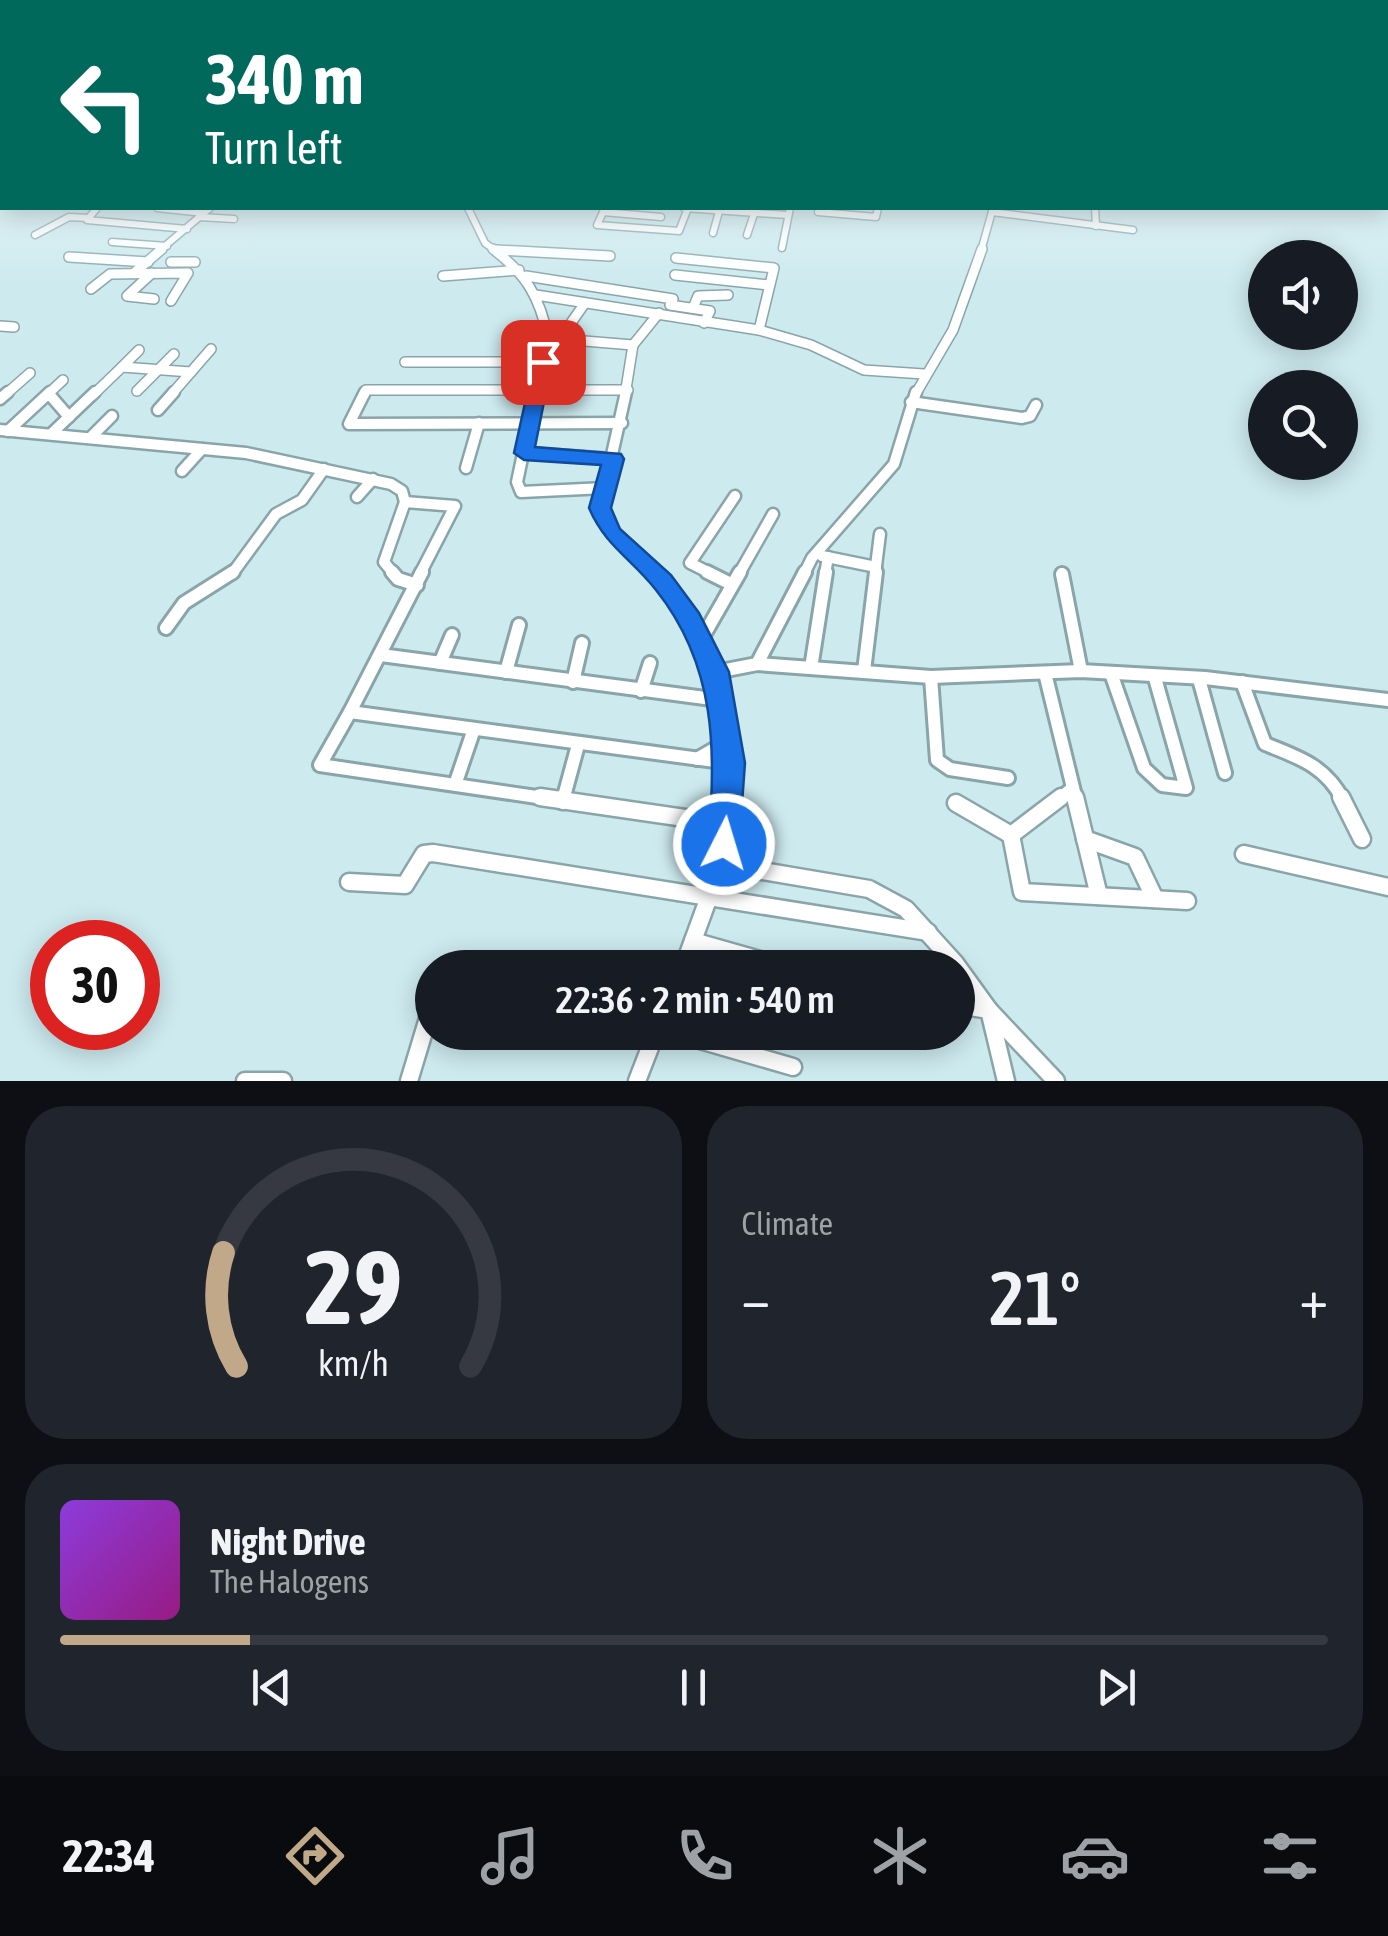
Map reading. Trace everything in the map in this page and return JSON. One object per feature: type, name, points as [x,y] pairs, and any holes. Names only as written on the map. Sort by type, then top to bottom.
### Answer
[{"type":"street","points":[[88,218],[95,210]]},
{"type":"street","points":[[469,210],[492,250],[523,273],[536,295],[548,338],[516,482],[521,492],[605,488]]},
{"type":"street","points":[[662,217],[604,210],[597,225],[678,231],[685,210]]},
{"type":"street","points":[[713,234],[720,210]]},
{"type":"street","points":[[747,235],[756,210],[789,211],[782,248]]},
{"type":"street","points":[[818,210],[876,216],[878,210]]},
{"type":"street","points":[[756,664],[822,556],[894,464],[924,374],[953,330],[971,290],[992,210],[1032,212],[1063,222],[1133,230],[1128,219]]},
{"type":"street","points":[[1061,210],[1063,222]]},
{"type":"street","points":[[1095,210],[1096,226]]},
{"type":"street","points":[[134,274],[204,212],[234,219]]},
{"type":"street","points":[[35,235],[69,217],[186,229]]},
{"type":"street","points":[[112,242],[167,246]]},
{"type":"street","points":[[492,250],[610,256]]},
{"type":"street","points":[[69,257],[148,262]]},
{"type":"street","points":[[171,262],[197,258],[171,301]]},
{"type":"street","points":[[676,258],[774,268],[759,330]]},
{"type":"street","points":[[152,273],[127,296],[154,299]]},
{"type":"street","points":[[91,289],[110,274],[188,273]]},
{"type":"street","points":[[443,276],[523,273],[710,311],[704,323]]},
{"type":"street","points":[[675,275],[769,285]]},
{"type":"street","points":[[677,288],[672,302],[656,315],[633,345],[635,360],[600,508],[612,534],[663,581],[701,640],[716,672],[730,763],[726,824],[721,864],[690,950]]},
{"type":"street","points":[[536,295],[759,330],[811,345],[864,370],[924,374]]},
{"type":"street","points":[[693,308],[698,296],[728,295]]},
{"type":"street","points":[[548,338],[566,330],[586,303]]},
{"type":"street","points":[[0,326],[14,327]]},
{"type":"street","points":[[548,338],[633,345]]},
{"type":"street","points":[[158,410],[211,349]]},
{"type":"street","points":[[51,434],[139,350]]},
{"type":"street","points":[[137,391],[174,354]]},
{"type":"street","points":[[405,362],[543,362]]},
{"type":"street","points":[[122,367],[190,372]]},
{"type":"street","points":[[0,398],[30,373]]},
{"type":"street","points":[[4,430],[64,380]]},
{"type":"street","points":[[622,424],[350,424],[366,390],[628,390]]},
{"type":"street","points":[[49,394],[70,416]]},
{"type":"street","points":[[912,402],[1022,418],[1030,416],[1036,405]]},
{"type":"street","points":[[91,437],[112,416]]},
{"type":"street","points":[[466,468],[479,423]]},
{"type":"street","points":[[4,430],[202,450],[373,479],[402,491],[406,502],[384,562],[398,579],[417,585]]},
{"type":"street","points":[[182,471],[202,450]]},
{"type":"street","points":[[524,453],[613,459]]},
{"type":"street","points":[[166,628],[184,603],[231,575],[276,514],[302,500],[324,469]]},
{"type":"street","points":[[357,497],[373,479]]},
{"type":"street","points":[[731,584],[690,563],[735,496]]},
{"type":"street","points":[[406,502],[455,506],[381,655],[320,765],[726,824]]},
{"type":"street","points":[[701,640],[774,514]]},
{"type":"street","points":[[864,672],[880,534]]},
{"type":"street","points":[[822,556],[876,567]]},
{"type":"street","points":[[810,668],[822,556]]},
{"type":"street","points":[[1062,574],[1081,671]]},
{"type":"street","points":[[506,672],[519,624]]},
{"type":"street","points":[[440,663],[452,635]]},
{"type":"street","points":[[573,682],[582,642]]},
{"type":"street","points":[[381,655],[720,700]]},
{"type":"street","points":[[641,691],[650,664]]},
{"type":"street","points":[[716,672],[756,664],[931,677],[1081,671],[1242,682],[1388,700]]},
{"type":"street","points":[[1045,673],[1099,896]]},
{"type":"street","points":[[1112,676],[1144,768],[1162,785],[1186,788],[1155,678]]},
{"type":"street","points":[[931,677],[937,760],[950,769],[1008,778]]},
{"type":"street","points":[[1199,679],[1225,773]]},
{"type":"street","points":[[1242,682],[1264,744],[1308,761],[1333,780],[1342,791],[1362,839]]},
{"type":"street","points":[[350,712],[473,732],[730,763]]},
{"type":"street","points":[[456,782],[473,732]]},
{"type":"street","points":[[697,759],[728,741]]},
{"type":"street","points":[[563,801],[578,745]]},
{"type":"street","points":[[1011,835],[1072,788]]},
{"type":"street","points":[[956,804],[1011,835],[1022,892],[1187,901]]},
{"type":"street","points":[[1085,839],[1135,857],[1155,899]]},
{"type":"street","points":[[349,882],[405,885],[424,854],[433,853],[712,894],[928,932]]},
{"type":"street","points":[[1244,854],[1388,887]]},
{"type":"street","points":[[721,864],[869,889],[906,909],[989,1010],[1056,1081]]},
{"type":"street","points":[[693,942],[722,950]]},
{"type":"street","points":[[975,1008],[989,1010]]},
{"type":"street","points":[[989,1010],[1006,1081]]},
{"type":"street","points":[[410,1081],[419,1050]]},
{"type":"street","points":[[637,1081],[649,1050]]},
{"type":"street","points":[[735,1050],[794,1067]]},
{"type":"street","points":[[244,1081],[283,1081]]},
{"type":"route","points":[[543,362],[524,453],[613,459],[600,508],[612,534],[663,581],[690,620],[716,672],[730,749],[724,844]]}]
